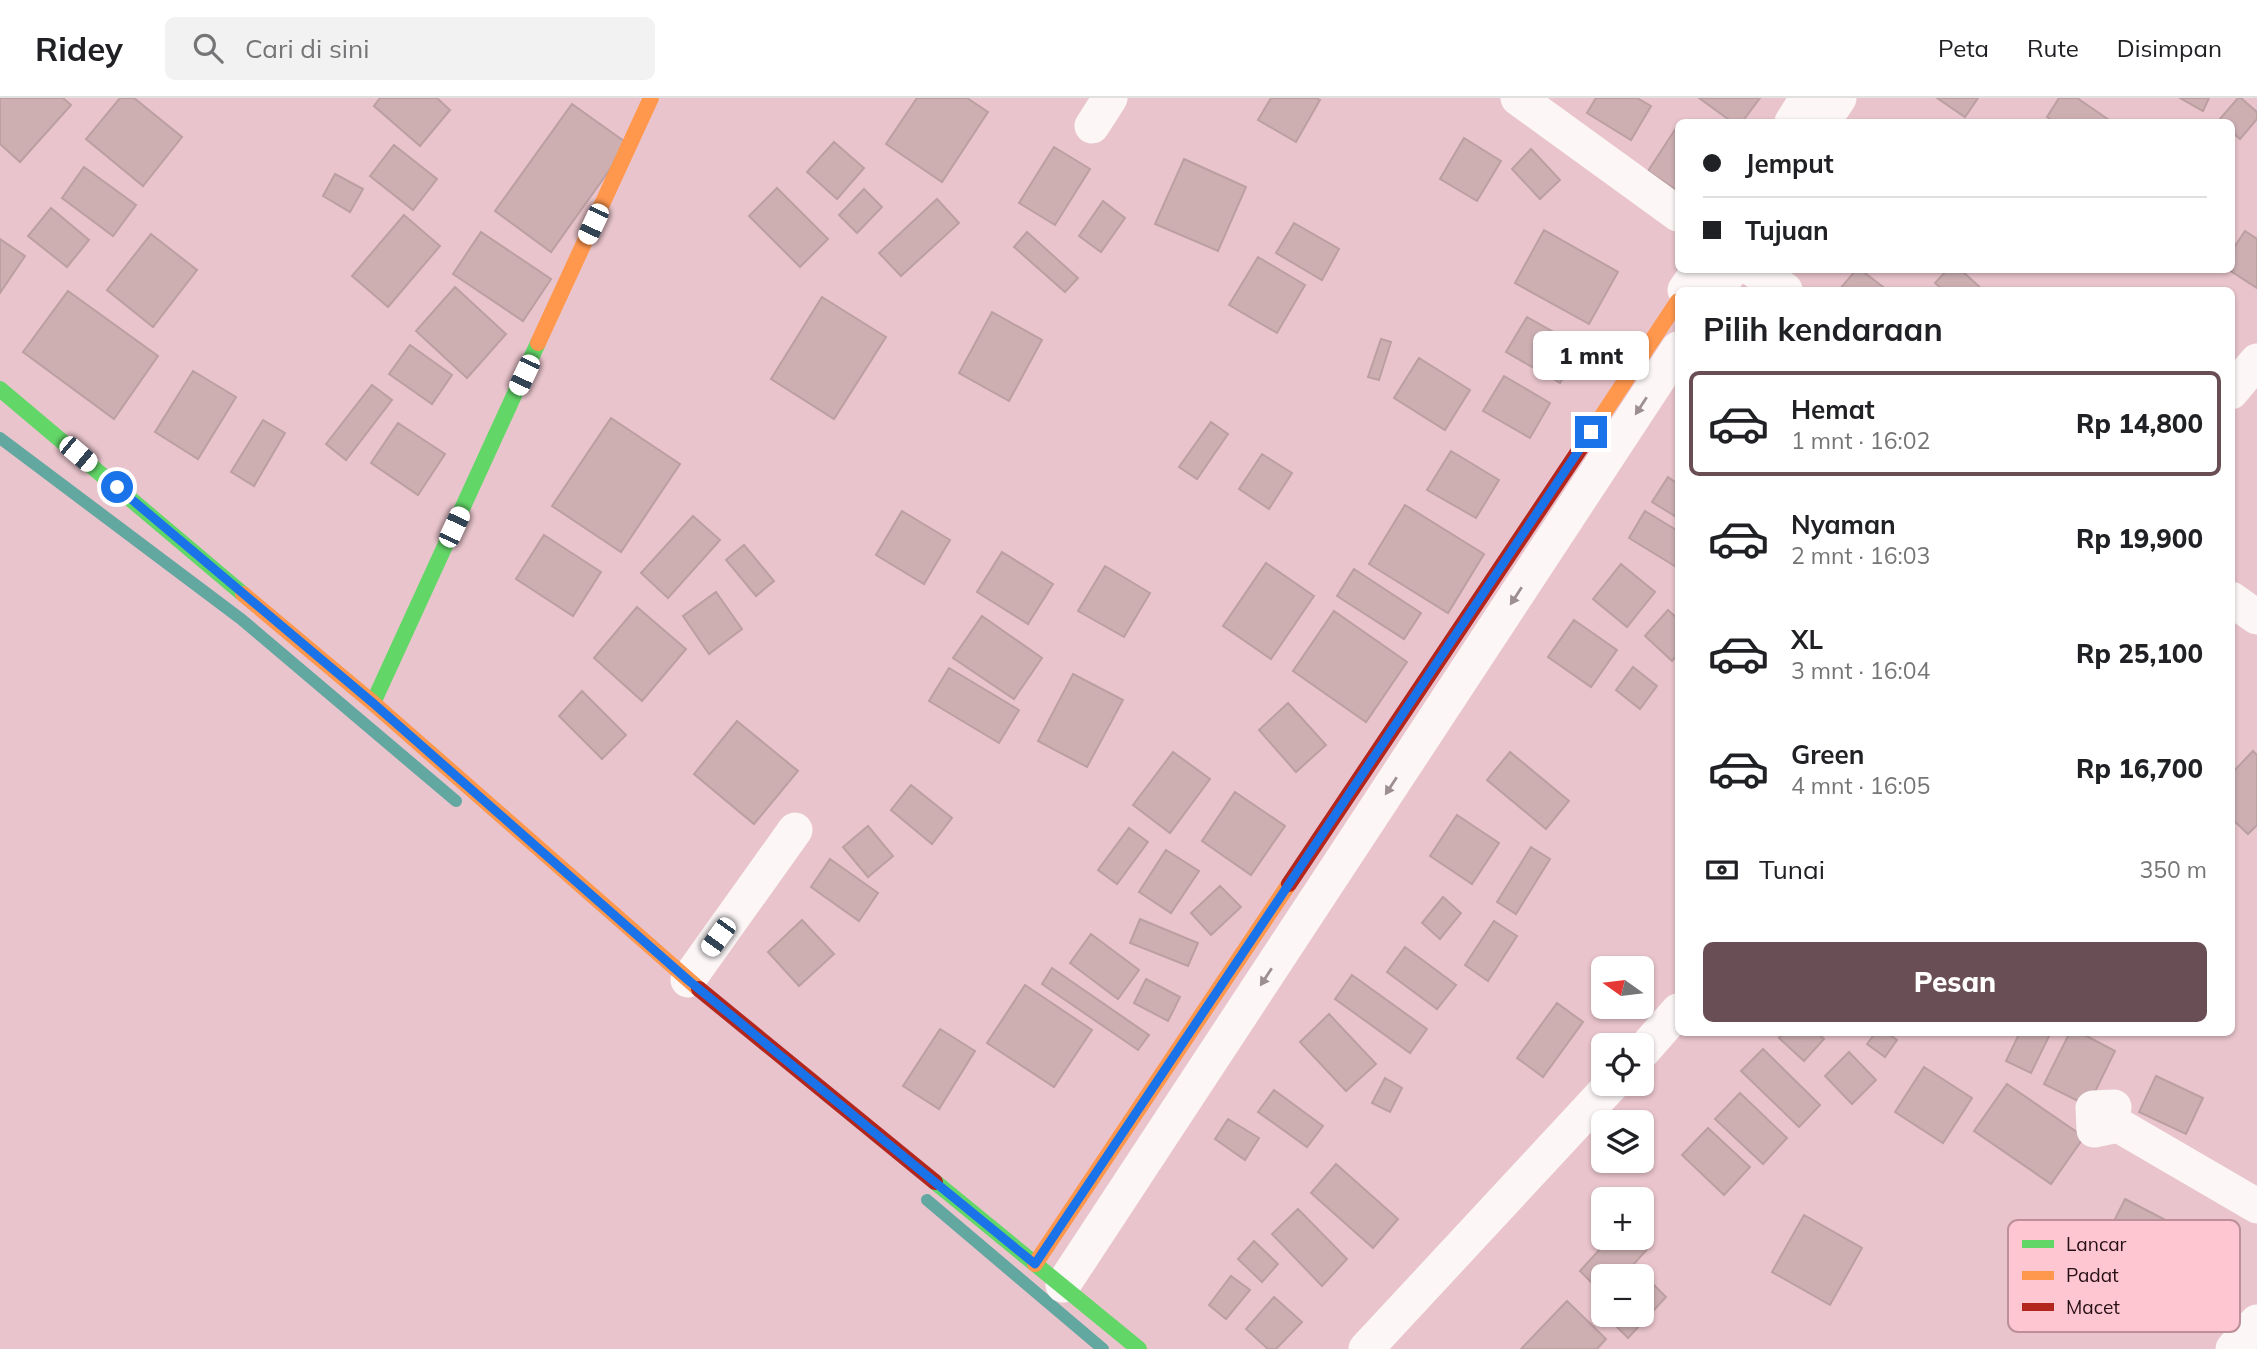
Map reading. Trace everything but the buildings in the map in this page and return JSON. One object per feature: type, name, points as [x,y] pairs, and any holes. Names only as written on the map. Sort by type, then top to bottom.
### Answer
[{"type":"street","points":[[373,703],[651,98]]},
{"type":"street","points":[[1518,98],[1675,212]]},
{"type":"street","points":[[1794,119],[1807,98]]},
{"type":"street","points":[[1825,119],[1839,98]]},
{"type":"street","points":[[1758,273],[1780,287]]},
{"type":"street","points":[[1035,1264],[1675,305]]},
{"type":"street","points":[[1063,1285],[1675,354]]},
{"type":"street","points":[[2235,387],[2257,361]]},
{"type":"street","points":[[0,389],[373,703],[688,980],[1139,1349]]},
{"type":"street","points":[[2235,602],[2257,617]]},
{"type":"street","points":[[688,980],[795,830]]},
{"type":"street","points":[[1654,1038],[1675,1014]]},
{"type":"street","points":[[1366,1349],[1601,1096]]},
{"type":"street","points":[[2114,1107],[2093,1108],[2094,1130],[2118,1125],[2257,1206]]},
{"type":"street","points":[[2233,1349],[2257,1322]]},
{"type":"waterway","points":[[0,438],[241,619],[456,801]]},
{"type":"waterway","points":[[927,1200],[1103,1349]]},
{"type":"traffic: fast","points":[[373,703],[538,343]]},
{"type":"traffic: fast","points":[[0,389],[243,594]]},
{"type":"traffic: fast","points":[[935,1182],[1139,1349]]},
{"type":"traffic: slow","points":[[538,343],[651,98]]},
{"type":"traffic: slow","points":[[1588,437],[1675,306]]},
{"type":"traffic: slow","points":[[243,594],[373,703],[699,989]]},
{"type":"traffic: slow","points":[[1035,1264],[1289,884]]},
{"type":"traffic: jam","points":[[1289,884],[1588,437]]},
{"type":"traffic: jam","points":[[699,989],[935,1182]]},
{"type":"route","points":[[117,487],[373,703],[688,980],[1035,1264],[1591,432]]}]
